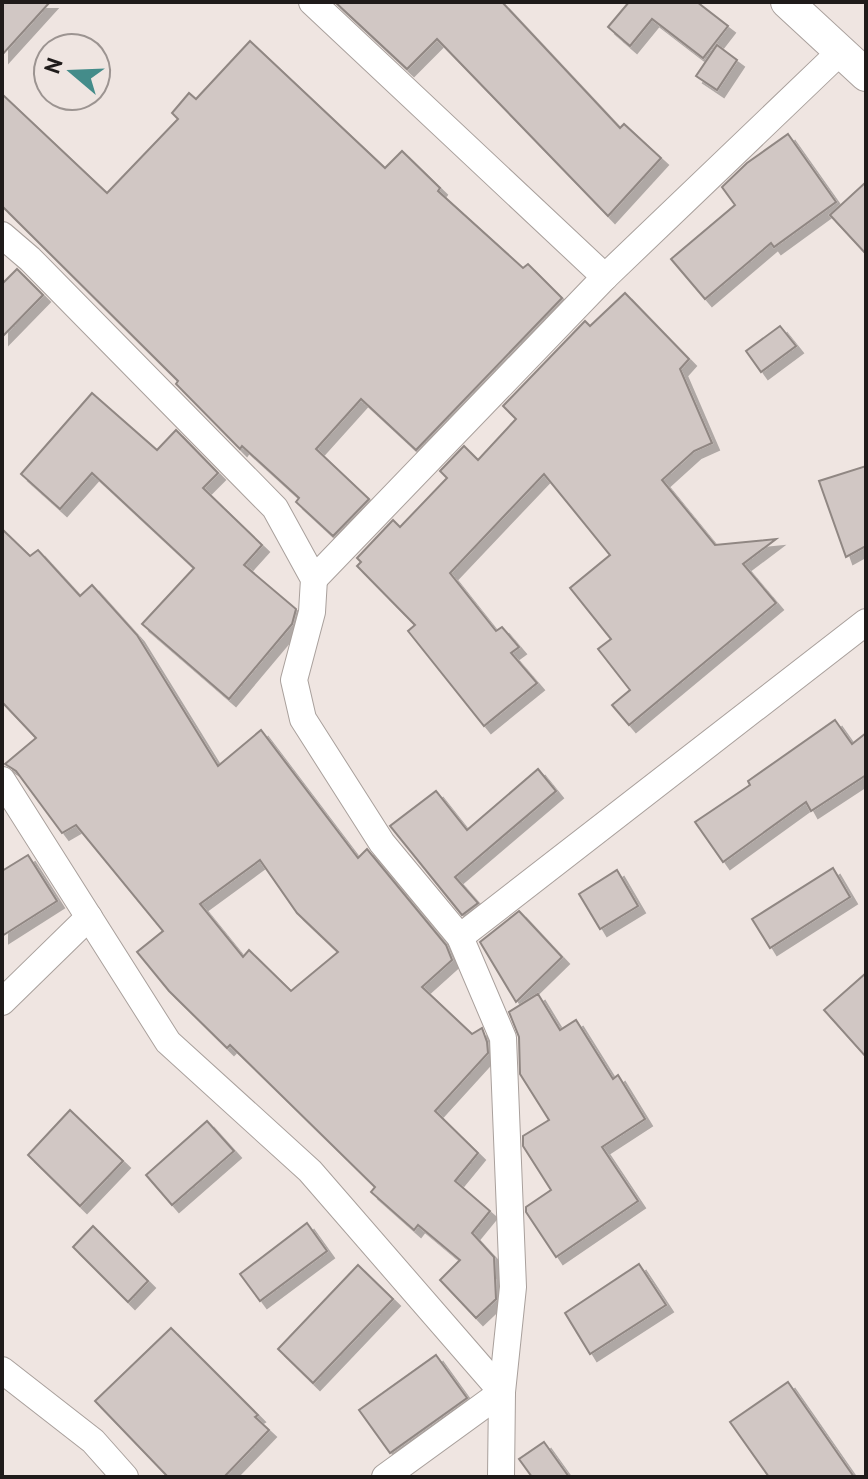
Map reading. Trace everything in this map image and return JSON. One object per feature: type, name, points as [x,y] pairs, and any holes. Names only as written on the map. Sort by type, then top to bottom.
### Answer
[{"type":"street","points":[[312,2],[605,277]]},
{"type":"street","points":[[787,2],[866,75]]},
{"type":"street","points":[[314,579],[605,277],[840,52]]},
{"type":"street","points":[[2,235],[30,259],[275,508],[314,579],[312,612],[294,680],[303,719],[382,843],[460,937],[503,1038],[513,1287],[502,1392],[501,1477]]},
{"type":"street","points":[[460,937],[866,622]]},
{"type":"street","points":[[2,780],[168,1042],[310,1171],[502,1392]]},
{"type":"street","points":[[2,1002],[89,917]]},
{"type":"street","points":[[2,1370],[93,1441],[125,1477]]},
{"type":"street","points":[[385,1477],[502,1392]]},
{"type":"building","points":[[2,2],[50,2],[2,55]]},
{"type":"building","points":[[335,2],[502,2],[620,128],[624,124],[661,158],[608,216],[437,39],[407,69]]},
{"type":"building","points":[[629,2],[697,2],[728,26],[703,58],[652,19],[630,46],[608,27]]},
{"type":"building","points":[[250,41],[385,168],[402,151],[440,188],[438,191],[523,268],[528,264],[562,298],[416,450],[361,399],[316,449],[369,499],[333,536],[296,502],[299,498],[242,446],[240,449],[176,384],[178,381],[2,206],[2,94],[107,193],[178,119],[172,113],[189,93],[196,99]]},
{"type":"building","points":[[717,45],[737,60],[717,90],[696,76]]},
{"type":"building","points":[[788,134],[836,202],[774,247],[771,243],[705,299],[671,259],[735,205],[722,187],[747,163]]},
{"type":"building","points":[[866,182],[866,254],[830,215]]},
{"type":"building","points":[[17,269],[43,295],[2,337],[2,284]]},
{"type":"building","points":[[625,293],[689,359],[680,369],[712,443],[694,451],[662,480],[715,545],[776,539],[743,564],[776,603],[629,725],[612,705],[630,690],[598,649],[611,639],[570,588],[610,555],[544,474],[450,573],[496,631],[502,627],[519,647],[511,653],[537,683],[484,726],[408,631],[415,625],[357,566],[361,562],[357,558],[393,520],[400,527],[447,478],[440,471],[464,446],[478,460],[516,419],[503,406],[585,321],[590,326]]},
{"type":"building","points":[[780,326],[796,346],[761,372],[746,351]]},
{"type":"building","points":[[92,393],[157,450],[176,430],[218,473],[203,488],[262,545],[244,565],[296,609],[292,624],[229,699],[142,624],[194,568],[92,473],[60,509],[21,474]]},
{"type":"building","points":[[866,466],[866,546],[846,557],[819,481]]},
{"type":"building","points":[[2,529],[30,556],[38,550],[80,596],[92,585],[137,635],[218,766],[261,730],[358,858],[367,849],[446,945],[452,960],[422,987],[472,1034],[482,1028],[488,1053],[435,1111],[478,1153],[455,1181],[490,1211],[472,1233],[494,1257],[496,1299],[476,1318],[440,1280],[460,1260],[418,1225],[414,1230],[371,1192],[375,1187],[230,1045],[227,1048],[169,991],[137,952],[163,931],[76,825],[62,833],[16,771],[5,764],[36,738],[2,702]],"holes":[[[260,860],[297,913],[338,952],[291,991],[249,950],[243,957],[200,904]]]},
{"type":"building","points":[[835,720],[852,744],[866,733],[866,775],[811,811],[806,802],[723,862],[695,822],[750,785],[748,781]]},
{"type":"building","points":[[538,769],[556,791],[455,877],[478,903],[462,915],[390,826],[436,791],[467,830]]},
{"type":"building","points":[[28,855],[57,901],[2,936],[2,871]]},
{"type":"building","points":[[833,868],[850,897],[770,948],[752,919]]},
{"type":"building","points":[[617,870],[638,906],[600,929],[579,894]]},
{"type":"building","points":[[519,911],[562,957],[516,1002],[480,942]]},
{"type":"building","points":[[866,973],[866,1057],[824,1010]]},
{"type":"building","points":[[538,994],[560,1030],[576,1020],[613,1079],[618,1075],[645,1119],[602,1147],[638,1201],[556,1257],[526,1212],[526,1207],[551,1190],[523,1146],[523,1136],[549,1120],[520,1074],[519,1037],[509,1012]]},
{"type":"building","points":[[70,1110],[123,1161],[80,1206],[28,1155]]},
{"type":"building","points":[[207,1121],[234,1151],[172,1205],[146,1175]]},
{"type":"building","points":[[307,1223],[327,1251],[260,1301],[240,1274]]},
{"type":"building","points":[[93,1226],[148,1281],[128,1302],[73,1247]]},
{"type":"building","points":[[639,1264],[666,1305],[590,1354],[565,1313]]},
{"type":"building","points":[[358,1265],[393,1299],[313,1383],[278,1349]]},
{"type":"building","points":[[171,1328],[258,1415],[255,1417],[269,1430],[224,1477],[168,1477],[95,1401]]},
{"type":"building","points":[[436,1355],[467,1398],[390,1453],[359,1410]]},
{"type":"building","points":[[788,1382],[854,1477],[769,1477],[730,1422]]},
{"type":"building","points":[[544,1442],[569,1477],[532,1477],[519,1459]]}]
